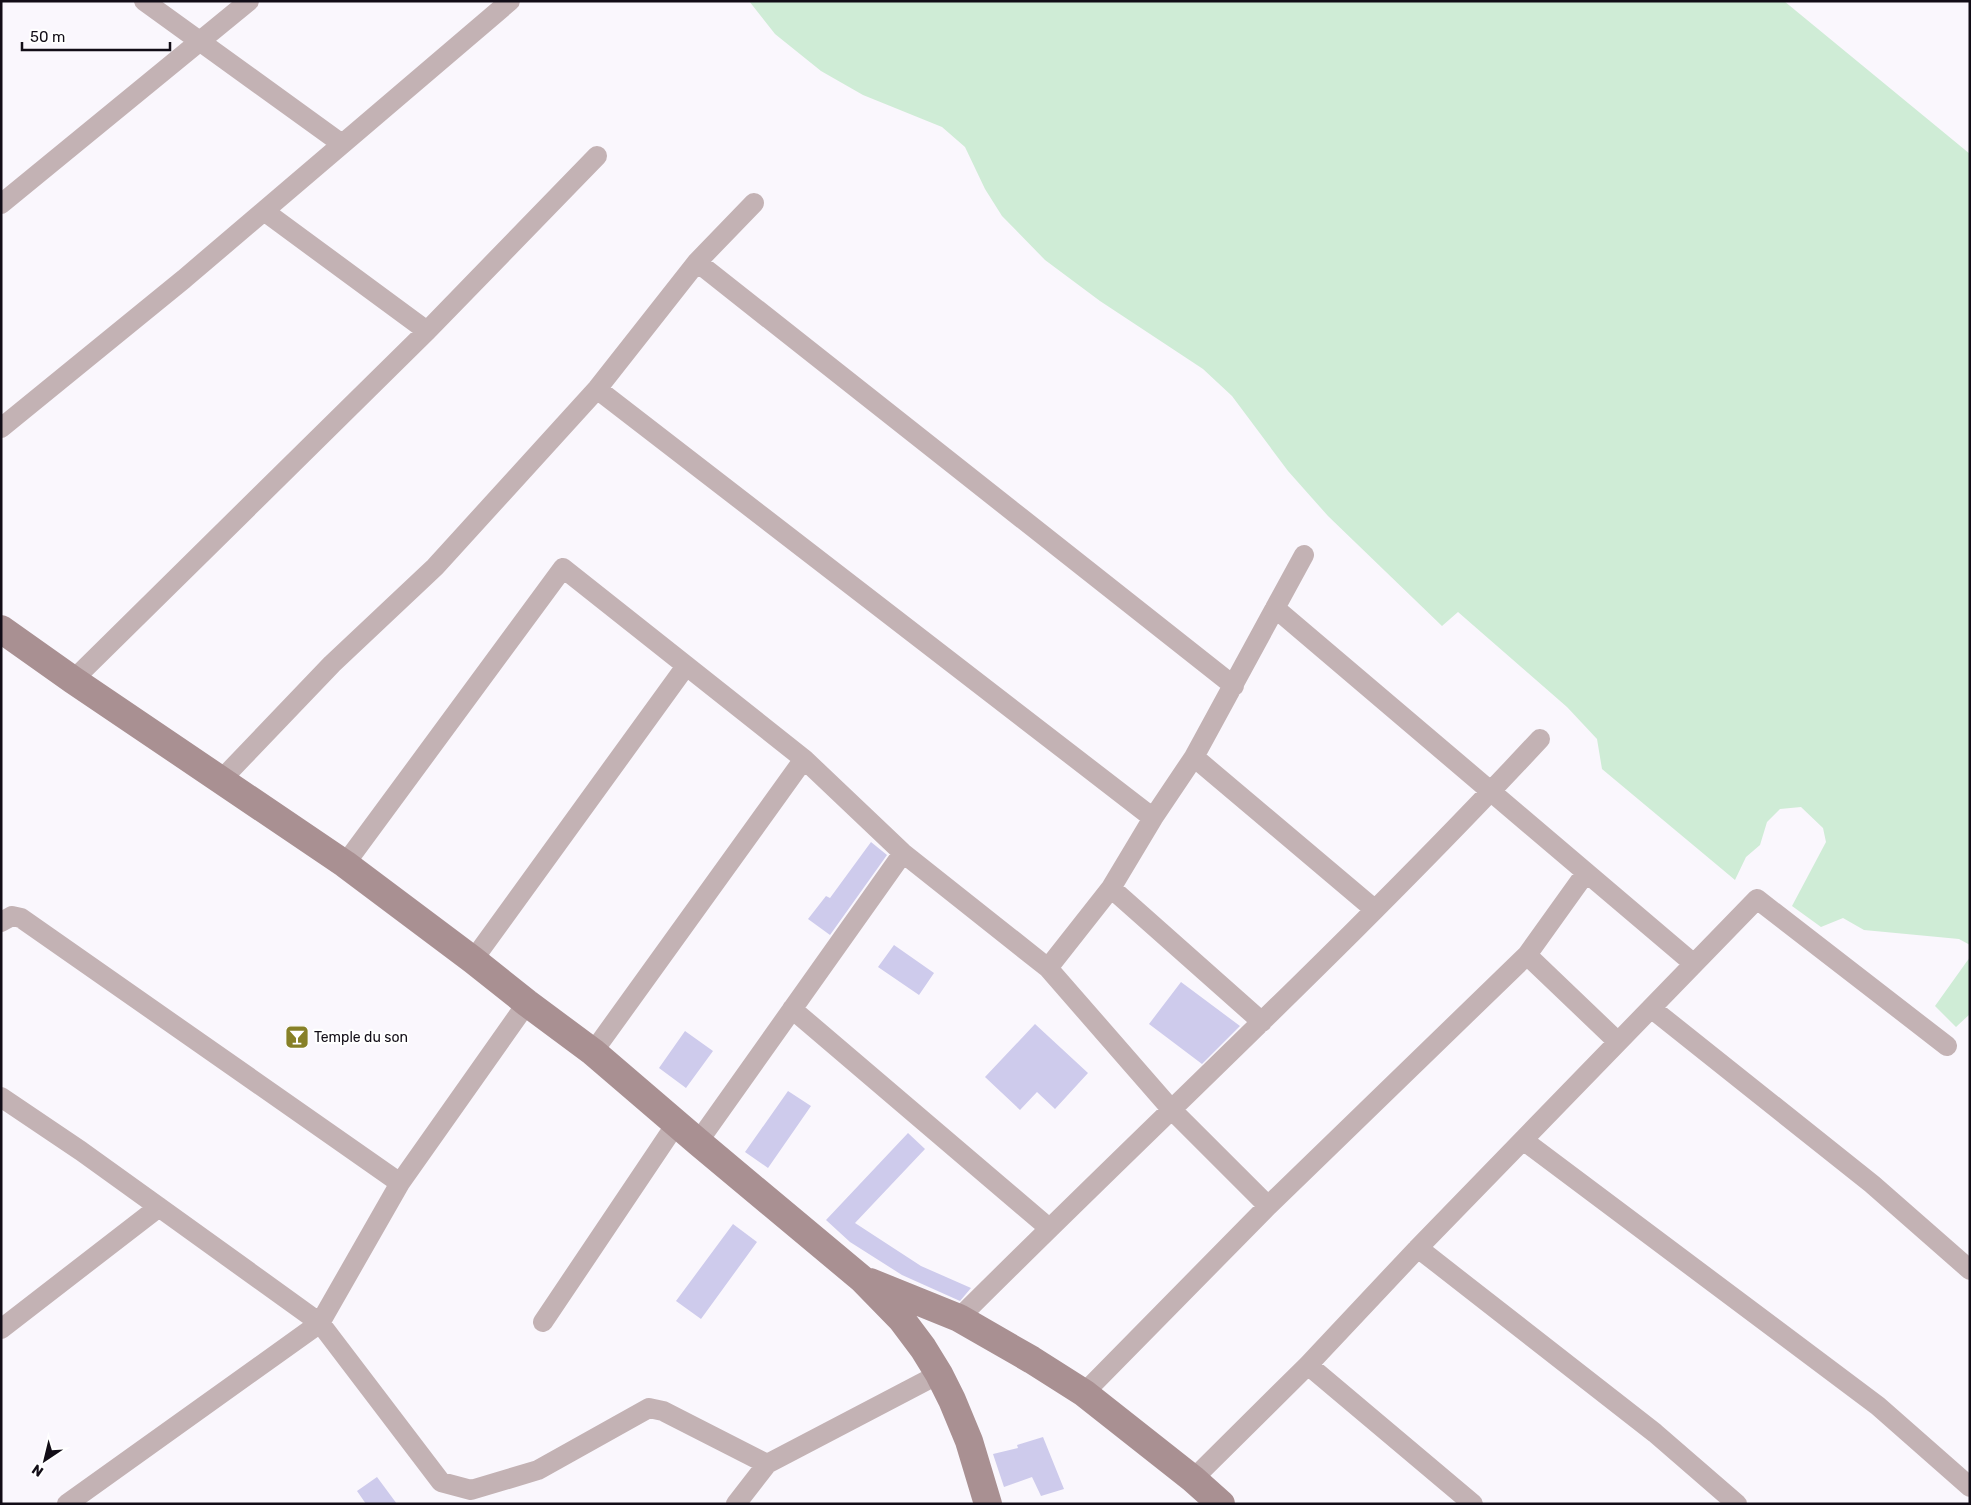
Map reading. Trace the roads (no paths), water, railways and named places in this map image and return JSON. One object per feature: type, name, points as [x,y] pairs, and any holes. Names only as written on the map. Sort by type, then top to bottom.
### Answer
[{"type":"main road","points":[[1,629],[345,864],[473,960],[593,1052],[862,1279],[902,1320],[939,1374],[965,1433],[988,1504]]},
{"type":"main road","points":[[862,1279],[959,1318],[1084,1392],[1193,1479],[1221,1504]]},
{"type":"street","points":[[144,1],[198,42],[342,144]]},
{"type":"street","points":[[1,204],[249,1]]},
{"type":"street","points":[[1,428],[184,280],[510,1]]},
{"type":"street","points":[[73,680],[427,331],[597,156]]},
{"type":"street","points":[[221,780],[332,664],[435,566],[597,389],[697,262],[754,203]]},
{"type":"street","points":[[264,211],[427,331]]},
{"type":"street","points":[[697,262],[1234,686]]},
{"type":"street","points":[[597,389],[1153,818]]},
{"type":"street","points":[[1048,968],[1111,888],[1153,818],[1194,757],[1304,555]]},
{"type":"street","points":[[345,864],[563,568],[804,759],[903,853],[1048,968],[1171,1109],[1268,1206]]},
{"type":"street","points":[[1275,608],[1585,874],[1694,964]]},
{"type":"street","points":[[473,960],[686,666]]},
{"type":"street","points":[[959,1318],[1262,1022],[1491,792],[1540,738]]},
{"type":"street","points":[[1194,757],[1374,909]]},
{"type":"street","points":[[593,1052],[804,759]]},
{"type":"street","points":[[698,1142],[903,853]]},
{"type":"street","points":[[1084,1392],[1268,1206],[1527,955],[1585,874]]},
{"type":"street","points":[[1111,888],[1262,1022]]},
{"type":"street","points":[[1193,1479],[1308,1365],[1418,1248],[1757,899],[1947,1046]]},
{"type":"street","points":[[1,922],[12,916],[21,918],[400,1184]]},
{"type":"street","points":[[1527,955],[1618,1042]]},
{"type":"street","points":[[69,1503],[320,1323],[400,1184],[527,1003]]},
{"type":"street","points":[[1651,1008],[1872,1184],[1970,1270]]},
{"type":"street","points":[[792,1009],[1049,1228]]},
{"type":"street","points":[[1,1097],[81,1151],[320,1323],[440,1482],[471,1490],[538,1470],[649,1408],[664,1410],[676,1419],[767,1464]]},
{"type":"street","points":[[543,1322],[676,1124]]},
{"type":"street","points":[[1523,1140],[1878,1406],[1970,1487]]},
{"type":"street","points":[[1,1329],[160,1207]]},
{"type":"street","points":[[1418,1248],[1655,1433],[1737,1504]]},
{"type":"street","points":[[1308,1365],[1473,1504]]},
{"type":"street","points":[[736,1504],[767,1464],[939,1374]]},
{"type":"place","name":"Temple du son","points":[[297,1037]]}]
